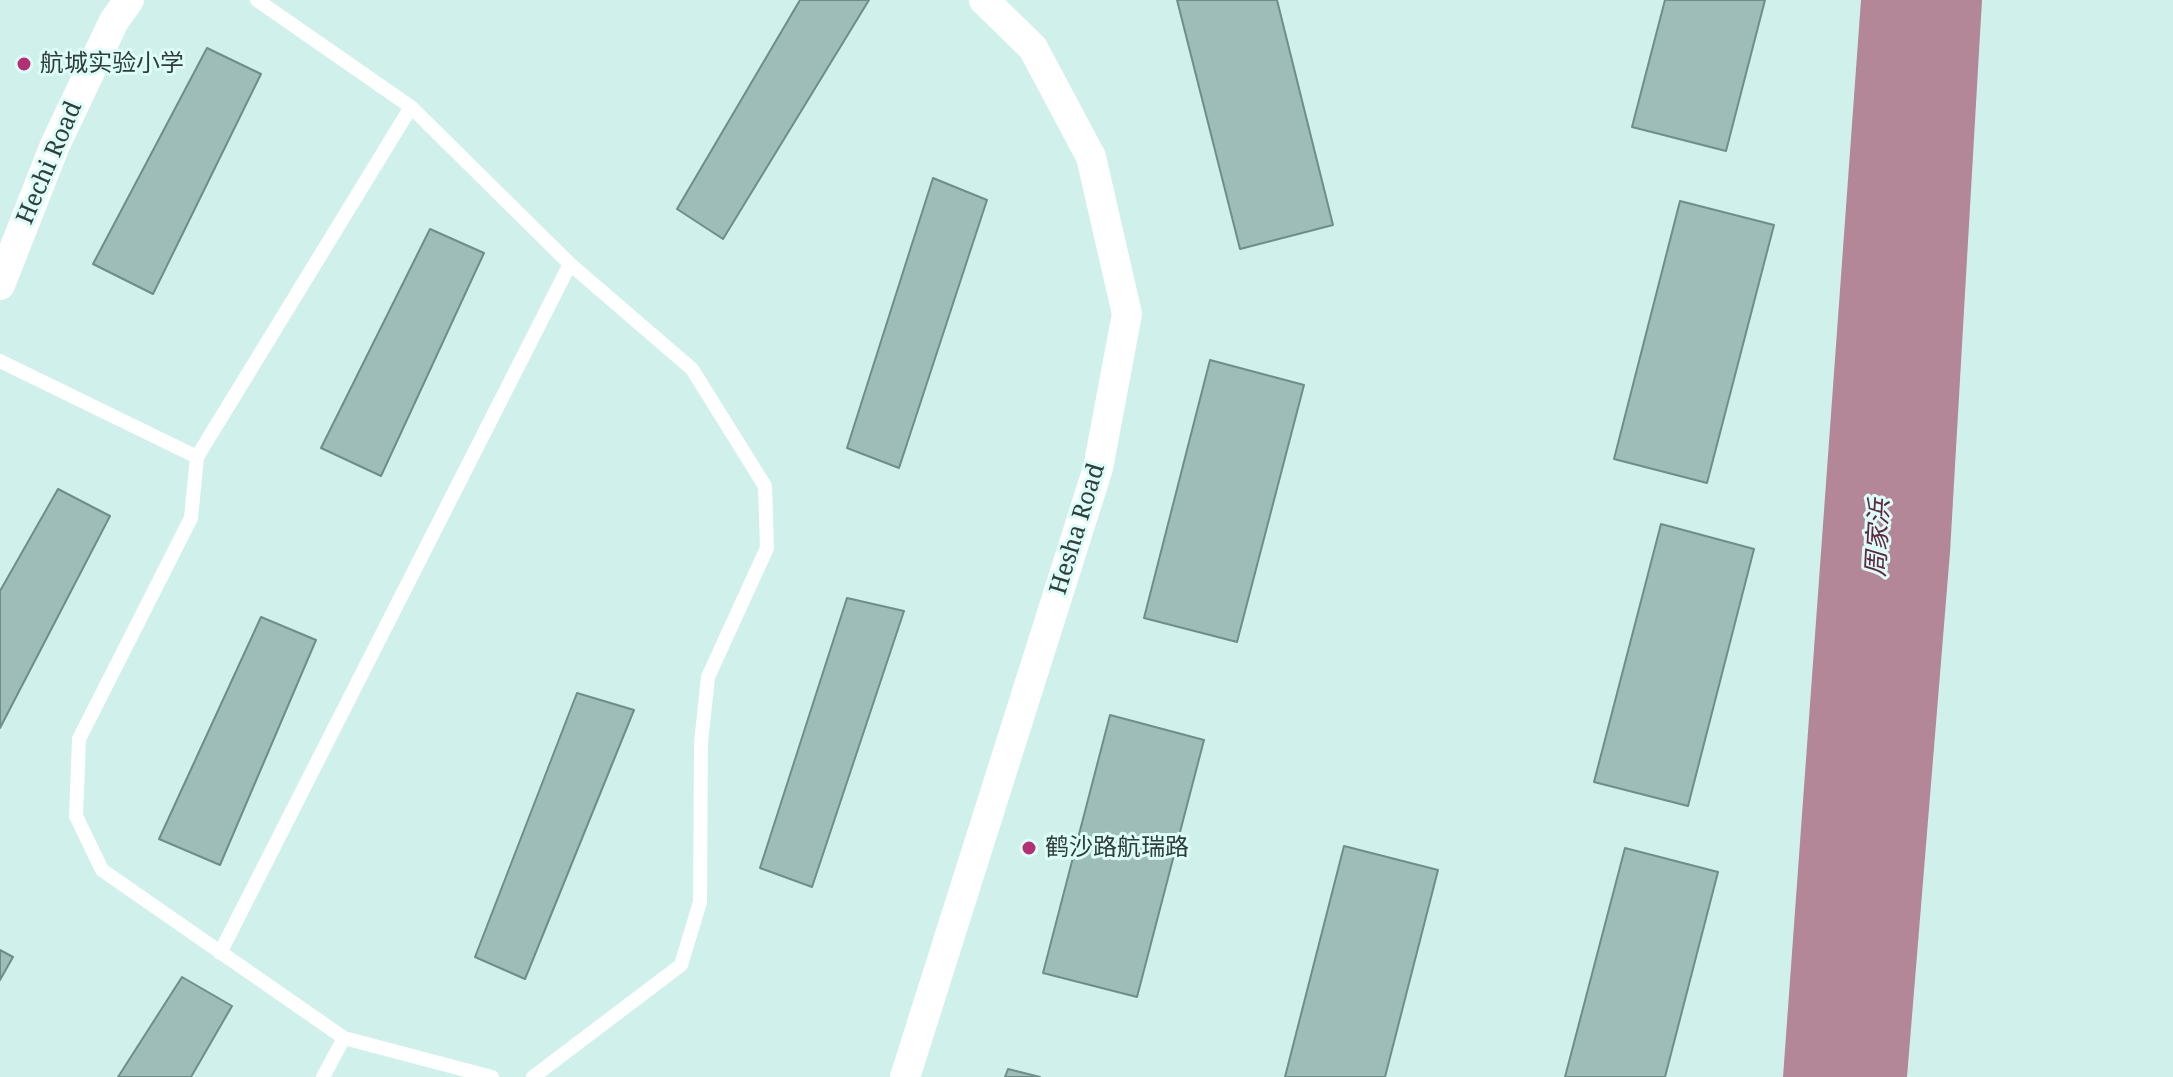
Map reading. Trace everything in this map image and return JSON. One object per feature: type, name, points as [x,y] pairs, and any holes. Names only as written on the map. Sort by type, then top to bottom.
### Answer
[{"type":"street","name":"Hechi Road","points":[[0,285],[55,145],[114,21],[129,0]]},
{"type":"street","name":"Hesha Road","points":[[905,1077],[1098,468],[1127,314],[1091,157],[1033,48],[984,0]]},
{"type":"lane","points":[[257,0],[411,107],[570,264],[692,369],[765,486],[767,548],[708,677],[701,743],[700,902],[681,965],[533,1077]]},
{"type":"lane","points":[[411,107],[197,457],[191,518],[79,739],[76,816],[102,870],[344,1038],[492,1077]]},
{"type":"lane","points":[[220,953],[570,264]]},
{"type":"lane","points":[[0,361],[197,457]]},
{"type":"lane","points":[[323,1077],[344,1038]]},
{"type":"water","name":"周家浜","points":[[1861,0],[1982,0],[1950,552],[1907,1077],[1783,1077]]},
{"type":"building","points":[[800,0],[869,0],[723,239],[677,209]]},
{"type":"building","points":[[1177,0],[1277,0],[1333,225],[1240,249]]},
{"type":"building","points":[[1665,0],[1765,0],[1726,151],[1632,127]]},
{"type":"building","points":[[207,48],[261,74],[153,294],[93,264]]},
{"type":"building","points":[[933,178],[987,200],[899,468],[847,448]]},
{"type":"building","points":[[1680,201],[1774,225],[1707,483],[1614,459]]},
{"type":"building","points":[[430,229],[484,253],[381,476],[321,448]]},
{"type":"building","points":[[1210,360],[1304,385],[1237,642],[1144,618]]},
{"type":"building","points":[[58,489],[110,516],[0,728],[0,591]]},
{"type":"building","points":[[1661,524],[1754,549],[1688,806],[1594,782]]},
{"type":"building","points":[[847,598],[904,611],[812,887],[760,868]]},
{"type":"building","points":[[261,617],[316,640],[220,865],[159,839]]},
{"type":"building","points":[[577,693],[634,710],[525,979],[475,957]]},
{"type":"building","points":[[1110,715],[1204,740],[1137,997],[1043,973]]},
{"type":"building","points":[[1344,846],[1438,870],[1385,1077],[1285,1077]]},
{"type":"building","points":[[1625,848],[1718,872],[1665,1077],[1565,1077]]},
{"type":"building","points":[[0,950],[13,957],[0,980]]},
{"type":"building","points":[[182,977],[232,1006],[191,1077],[118,1077]]},
{"type":"building","points":[[1008,1069],[1040,1077],[1005,1077]]},
{"type":"place","name":"航城实验小学","points":[[24,64]]},
{"type":"place","name":"鹤沙路航瑞路","points":[[1029,848]]}]
